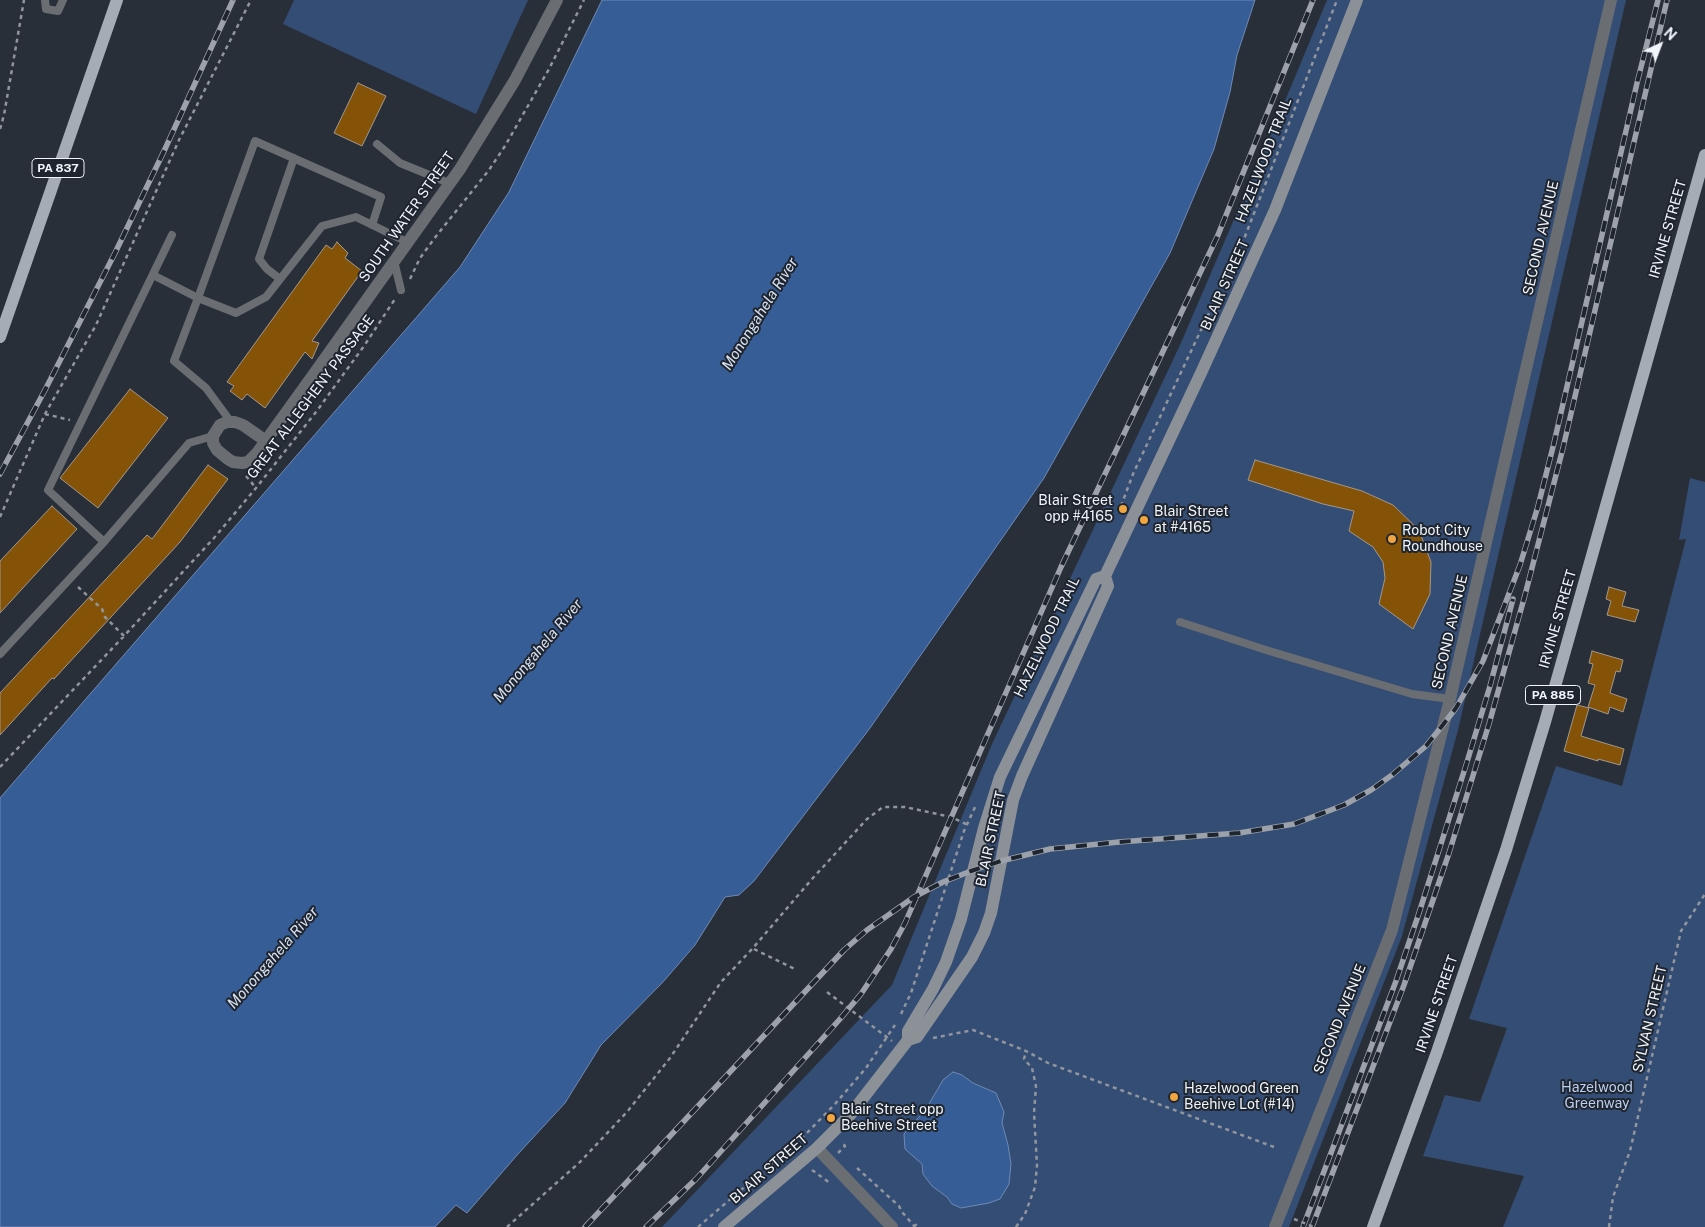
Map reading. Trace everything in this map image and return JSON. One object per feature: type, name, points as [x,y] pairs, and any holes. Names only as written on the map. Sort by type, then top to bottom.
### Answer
[{"type":"main road","name":"PA 837","points":[[0,337],[116,0]]},
{"type":"main road","name":"IRVINE STREET","points":[[1372,1227],[1437,1052],[1509,841],[1550,703],[1705,155]]},
{"type":"street","name":"SOUTH WATER STREET","points":[[213,436],[213,443],[222,455],[233,462],[248,462],[253,458],[449,183],[502,101],[534,46],[557,0]]},
{"type":"street","name":"BLAIR STREET","points":[[905,1045],[908,1031],[933,989],[946,962],[961,919],[984,828],[1000,777],[1096,580],[1105,576],[1201,373],[1275,210],[1357,0]]},
{"type":"street","name":"SECOND AVENUE","points":[[1275,1227],[1392,930],[1450,699],[1611,0]]},
{"type":"street","points":[[213,436],[220,426],[231,422],[243,425],[266,441]]},
{"type":"street","name":"BLAIR STREET","points":[[724,1227],[817,1148],[850,1115],[905,1045],[917,1037],[972,957],[984,933],[992,905],[1013,800],[1022,776],[1108,586],[1105,576]]},
{"type":"street","points":[[817,1148],[892,1227]]},
{"type":"lane","points":[[45,0],[46,9],[58,11],[64,0]]},
{"type":"lane","points":[[231,422],[206,388],[174,361],[255,141],[381,197],[372,225]]},
{"type":"lane","points":[[378,144],[400,163],[449,183]]},
{"type":"lane","points":[[280,278],[259,259],[294,158]]},
{"type":"lane","points":[[153,275],[198,298],[236,313],[266,297],[322,226],[356,217],[408,242]]},
{"type":"lane","points":[[104,542],[48,490],[172,235]]},
{"type":"lane","points":[[394,261],[401,290]]},
{"type":"lane","points":[[0,654],[104,542],[189,443],[213,436]]},
{"type":"lane","points":[[1180,622],[1412,694],[1450,699]]},
{"type":"path","points":[[0,129],[24,0]]},
{"type":"path","points":[[0,517],[44,414],[96,325],[178,140],[251,0]]},
{"type":"path","name":"GREAT ALLEGHENY PASSAGE","points":[[0,767],[214,538],[316,412],[364,346],[401,290],[409,282],[420,258],[436,235],[489,170],[505,146],[549,69],[584,0]]},
{"type":"path","name":"HAZELWOOD TRAIL","points":[[1121,506],[1133,474],[1244,239],[1337,0]]},
{"type":"path","points":[[44,414],[81,422]]},
{"type":"path","points":[[69,579],[102,609],[105,617],[124,636]]},
{"type":"path","points":[[698,1227],[806,1134],[854,1082],[887,1037],[911,993],[966,825],[979,798]]},
{"type":"path","points":[[507,1227],[580,1162],[627,1112],[670,1058],[721,982],[867,819],[883,807],[904,807],[951,817],[966,825],[984,828]]},
{"type":"path","name":"SYLVAN STREET","points":[[1610,1227],[1613,1197],[1630,1151],[1680,931],[1705,894]]},
{"type":"path","points":[[753,948],[795,969]]},
{"type":"path","points":[[827,992],[887,1037],[905,1045]]},
{"type":"path","points":[[931,1038],[973,1030],[1026,1051],[1048,1063],[1274,1147]]},
{"type":"path","points":[[1016,1227],[1025,1214],[1035,1187],[1037,1165],[1034,1122],[1036,1086],[1032,1068],[1024,1059],[1026,1051]]},
{"type":"path","points":[[840,1151],[845,1156]]},
{"type":"path","points":[[856,1167],[899,1206],[914,1227],[919,1221]]},
{"type":"path","points":[[1294,1219],[1314,1227]]},
{"type":"green space","points":[[294,0],[528,0],[476,114],[283,24]]},
{"type":"green space","points":[[1327,0],[1626,0],[1458,730],[1402,936],[1289,1227],[662,1227],[892,985],[992,744],[1180,345]]},
{"type":"green space","name":"Hazelwood Greenway","points":[[1690,478],[1705,482],[1705,1227],[1503,1227],[1524,1176],[1423,1156],[1445,1095],[1480,1102],[1507,1028],[1469,1019],[1556,766],[1622,786],[1686,539],[1679,540]]},
{"type":"water","name":"Monongahela River","points":[[602,0],[1255,0],[1237,55],[1230,92],[1214,149],[1170,253],[1044,478],[870,728],[754,881],[739,895],[725,897],[695,945],[663,982],[601,1045],[565,1103],[467,1213],[456,1205],[435,1227],[0,1227],[0,798],[460,267],[509,192]]},
{"type":"water","points":[[953,1072],[996,1093],[1004,1112],[1002,1123],[1011,1164],[1009,1184],[1000,1199],[961,1208],[952,1204],[947,1197],[932,1186],[923,1174],[922,1164],[905,1149],[904,1134],[926,1109],[943,1080]]},
{"type":"building","points":[[358,83],[386,96],[362,146],[334,133]]},
{"type":"building","points":[[337,242],[348,253],[345,258],[362,271],[312,341],[319,343],[312,359],[305,352],[265,408],[247,394],[242,400],[230,391],[234,386],[227,382],[326,245],[332,249]]},
{"type":"building","points":[[130,389],[168,418],[98,508],[60,478]]},
{"type":"building","name":"Robot City Roundhouse","points":[[1255,460],[1362,491],[1393,505],[1419,530],[1431,562],[1430,594],[1413,629],[1379,604],[1385,578],[1383,562],[1373,547],[1349,531],[1354,511],[1323,504],[1248,480]]},
{"type":"building","points":[[208,465],[228,479],[180,542],[0,735],[0,693],[147,535],[152,539]]},
{"type":"building","points":[[52,506],[77,529],[0,613],[0,561]]},
{"type":"building","points":[[1609,587],[1626,592],[1622,606],[1639,610],[1635,622],[1607,615],[1611,601],[1606,599]]},
{"type":"building","points":[[1592,651],[1623,660],[1620,672],[1616,671],[1610,693],[1627,699],[1623,712],[1610,707],[1608,714],[1588,707],[1595,685],[1588,683],[1593,664],[1589,663]]},
{"type":"building","points":[[1577,705],[1589,708],[1581,736],[1624,749],[1620,765],[1564,751]]},
{"type":"railway","points":[[0,474],[115,253],[233,0]]},
{"type":"railway","points":[[646,1227],[696,1179],[840,1019],[861,994],[891,949],[905,923],[1061,567],[1218,235],[1313,0]]},
{"type":"railway","points":[[1537,510],[1658,0]]},
{"type":"railway","points":[[1312,1227],[1404,985],[1449,853],[1489,724],[1563,448],[1667,0]]},
{"type":"railway","points":[[585,1227],[844,950],[867,930],[914,897],[943,882],[971,871],[1001,861],[1050,849],[1239,833],[1294,824],[1344,805],[1371,790],[1392,775],[1426,746],[1442,726],[1456,708],[1483,661],[1520,565],[1539,503]]},
{"type":"railway","points":[[1303,1227],[1396,981],[1419,913],[1490,686],[1513,599]]},
{"type":"place","name":"Blair Street opp #4165","points":[[1123,509]]},
{"type":"place","name":"Blair Street at #4165","points":[[1144,520]]},
{"type":"place","name":"Robot City Roundhouse","points":[[1392,539]]},
{"type":"place","name":"Hazelwood Green Beehive Lot (#14)","points":[[1174,1097]]},
{"type":"place","name":"Blair Street opp Beehive Street","points":[[831,1118]]}]
